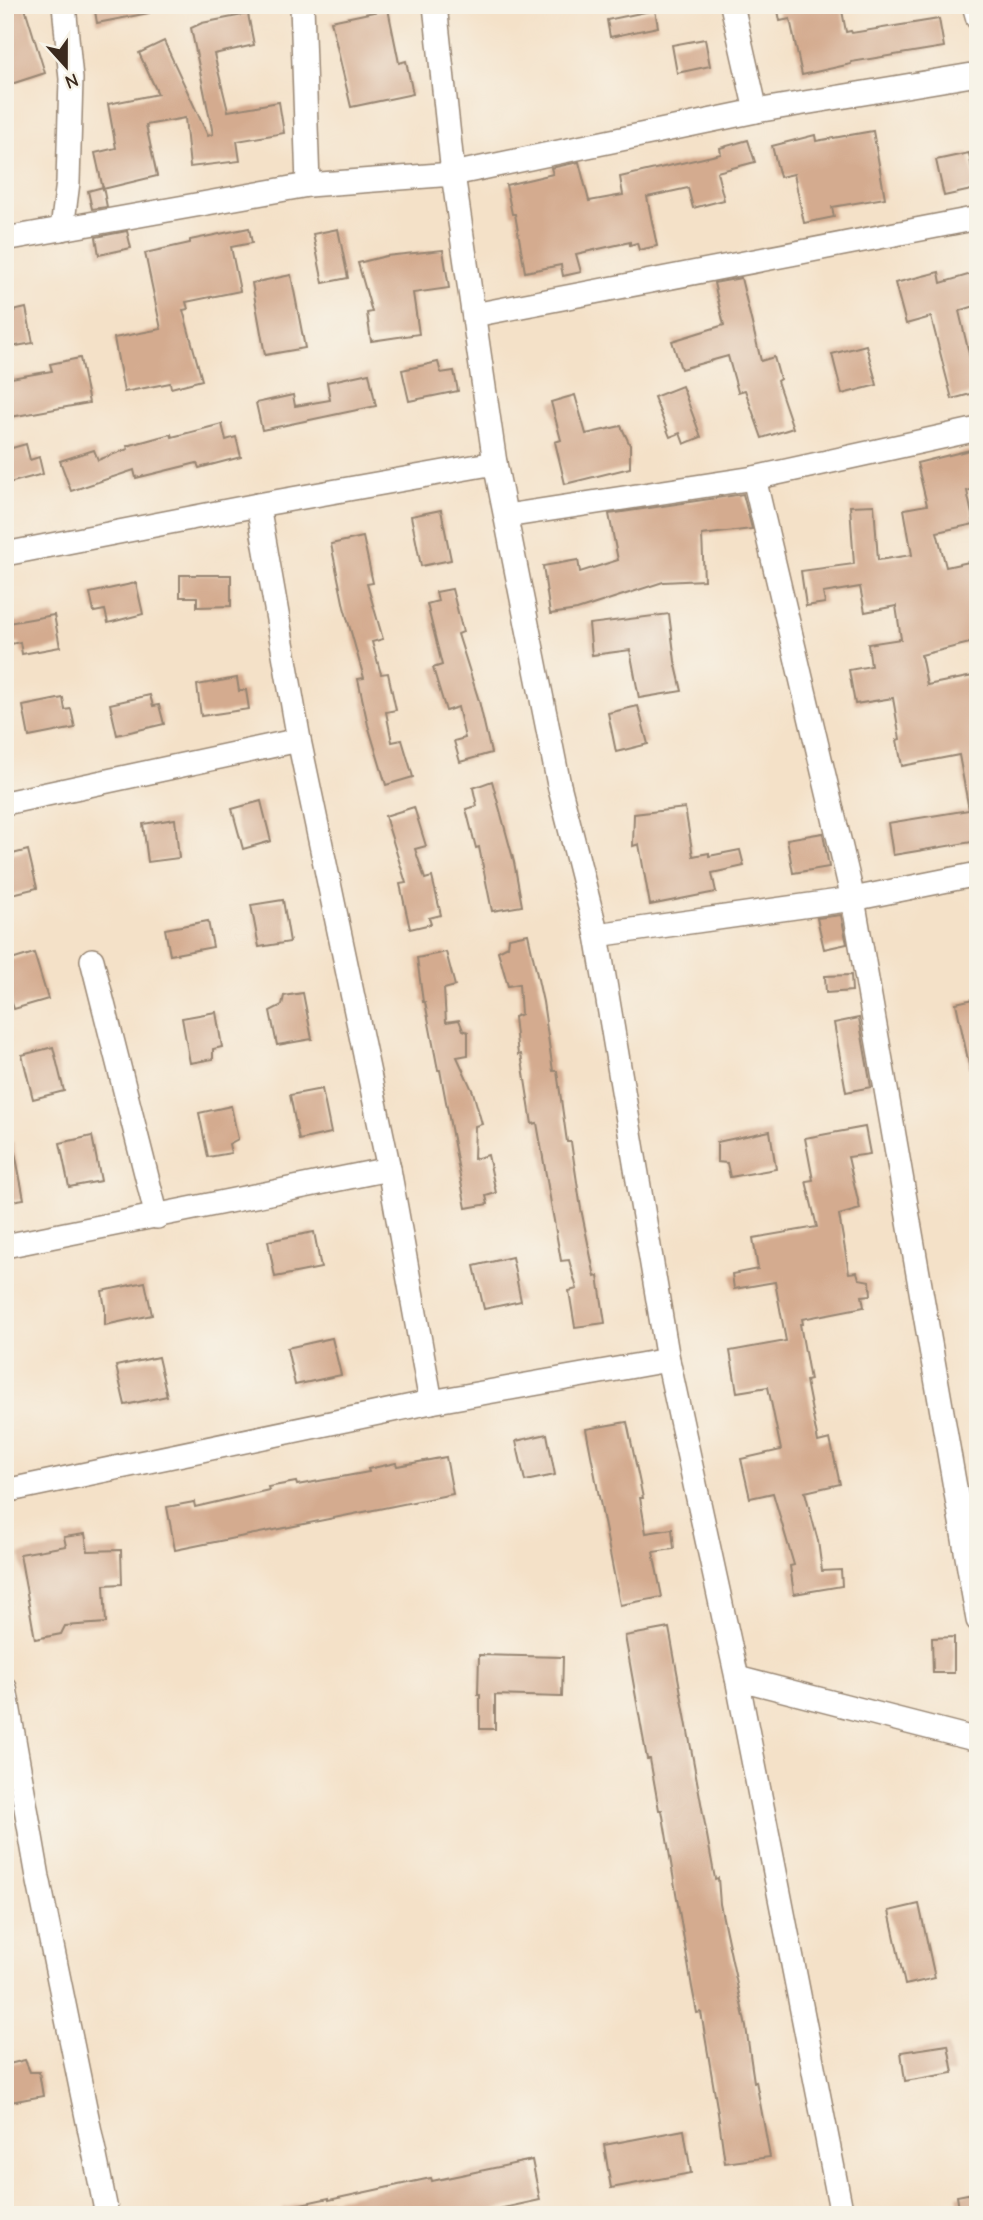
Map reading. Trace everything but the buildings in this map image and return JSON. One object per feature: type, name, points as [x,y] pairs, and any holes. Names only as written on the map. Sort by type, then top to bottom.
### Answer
[{"type":"street","points":[[62,229],[68,182],[71,79],[64,5]]},
{"type":"street","points":[[302,5],[309,185]]},
{"type":"street","points":[[435,5],[453,174],[495,463],[559,785],[597,935],[668,1360],[737,1678],[835,2214]]},
{"type":"street","points":[[732,5],[756,111]]},
{"type":"street","points":[[974,5],[978,19]]},
{"type":"street","points":[[5,239],[309,185],[453,174],[756,111],[978,74]]},
{"type":"street","points":[[474,315],[978,218]]},
{"type":"street","points":[[506,516],[754,478],[978,429]]},
{"type":"street","points":[[5,554],[495,463]]},
{"type":"street","points":[[754,478],[853,899],[978,1620]]},
{"type":"street","points":[[258,505],[299,740],[389,1169],[431,1402]]},
{"type":"street","points":[[5,803],[299,740]]},
{"type":"street","points":[[597,935],[853,899],[978,874]]},
{"type":"street","points":[[92,960],[157,1217]]},
{"type":"street","points":[[5,1246],[389,1169]]},
{"type":"street","points":[[5,1492],[431,1402],[668,1360]]},
{"type":"street","points":[[737,1678],[978,1740]]},
{"type":"street","points":[[5,1688],[38,1877],[107,2215]]}]
